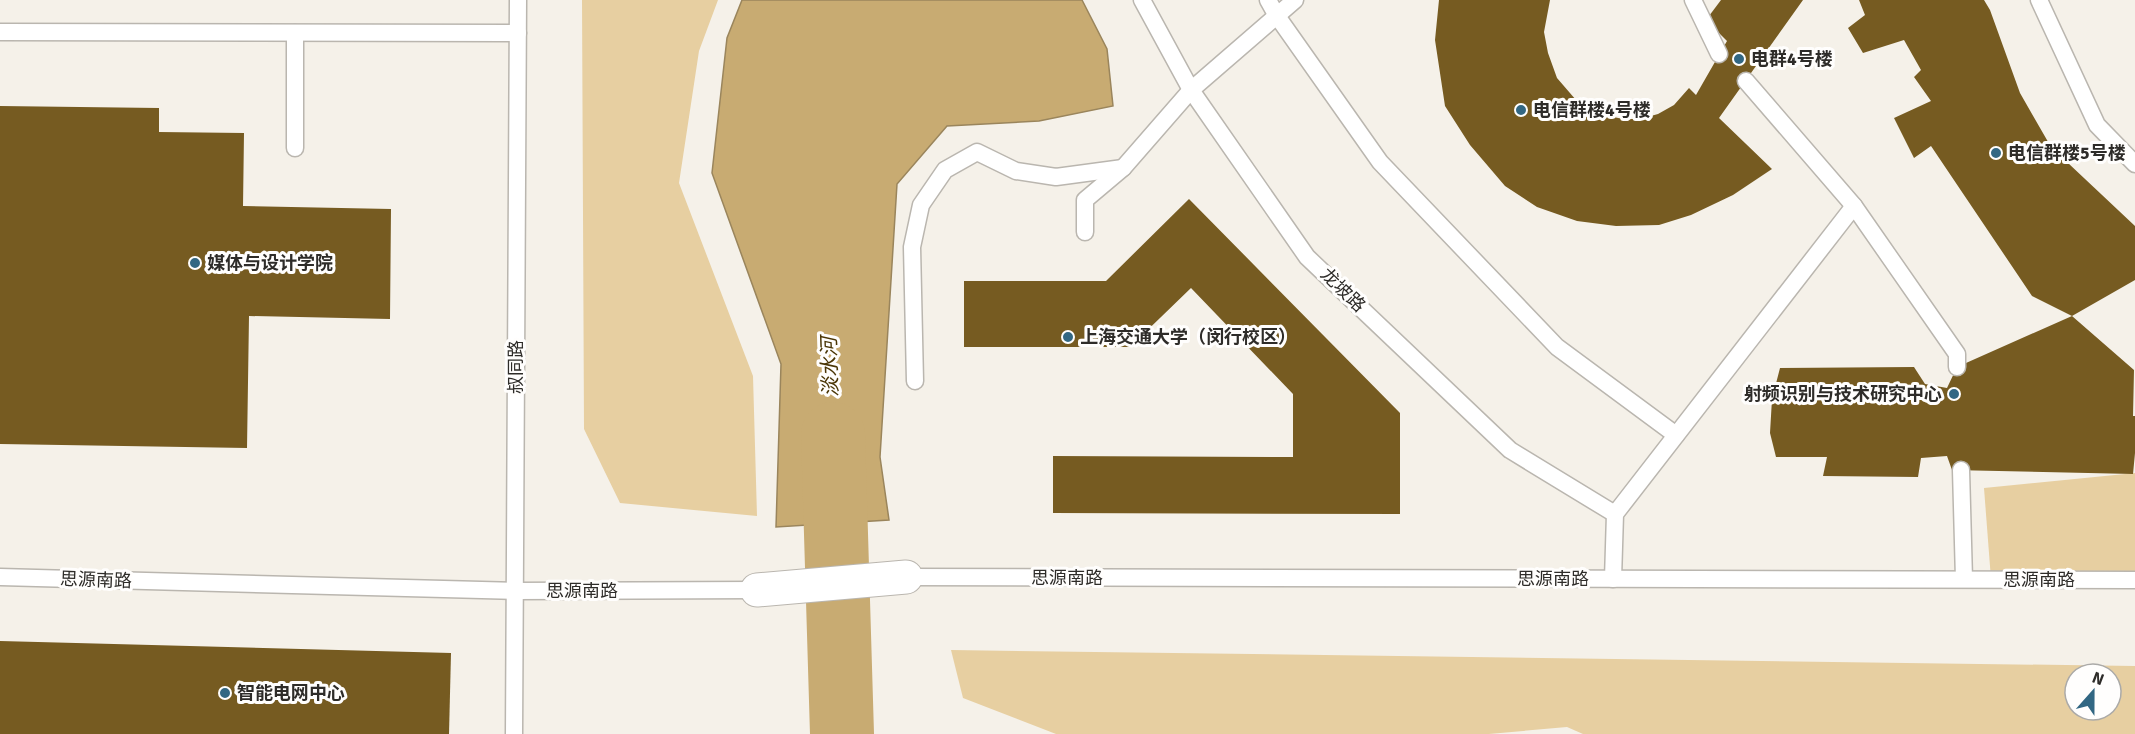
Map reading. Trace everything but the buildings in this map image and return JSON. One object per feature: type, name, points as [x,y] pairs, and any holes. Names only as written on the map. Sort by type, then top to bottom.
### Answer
[{"type":"street","name":"思源南路","points":[[757,590],[906,577]]},
{"type":"lane","name":"叔同路","points":[[514,734],[518,0]]},
{"type":"lane","name":"龙坡路","points":[[1142,0],[1191,90],[1307,257],[1510,450],[1615,514]]},
{"type":"lane","points":[[1268,0],[1380,162],[1557,347],[1676,435]]},
{"type":"lane","points":[[1084,232],[1085,200],[1123,168],[1191,90],[1295,0]]},
{"type":"lane","points":[[1693,0],[1719,54]]},
{"type":"lane","points":[[2039,0],[2097,125],[2135,164]]},
{"type":"lane","points":[[0,32],[518,33]]},
{"type":"lane","points":[[295,33],[296,148]]},
{"type":"lane","points":[[1746,81],[1854,206],[1957,354],[1957,367]]},
{"type":"lane","points":[[915,381],[912,247],[921,204],[945,170],[977,152],[1016,171],[1056,177],[1123,168]]},
{"type":"lane","points":[[1614,579],[1615,514],[1854,206]]},
{"type":"lane","points":[[1961,470],[1964,579]]},
{"type":"lane","name":"思源南路","points":[[0,577],[515,591],[757,590]]},
{"type":"lane","name":"思源南路","points":[[906,577],[2135,580]]},
{"type":"shaded area","points":[[582,0],[718,0],[699,51],[679,183],[753,376],[757,516],[620,503],[584,429]]},
{"type":"shaded area","points":[[2135,473],[2135,580],[1991,579],[1984,488]]},
{"type":"shaded area","points":[[951,650],[2063,665],[2063,722],[2123,722],[2123,666],[2135,666],[2135,734],[1583,734],[1567,727],[1489,734],[1056,734],[963,698]]},
{"type":"water","points":[[742,0],[1082,0],[1107,49],[1113,106],[1039,121],[947,126],[897,184],[880,457],[889,520],[776,527],[781,364],[712,173],[727,38]]},
{"type":"waterway","name":"淡水河","points":[[833,434],[842,734]]},
{"type":"place","name":"电群4号楼","points":[[1739,59]]},
{"type":"place","name":"电信群楼4号楼","points":[[1521,110]]},
{"type":"place","name":"电信群楼5号楼","points":[[1996,153]]},
{"type":"place","name":"媒体与设计学院","points":[[195,263]]},
{"type":"place","name":"上海交通大学（闵行校区）","points":[[1068,337]]},
{"type":"place","name":"射频识别与技术研究中心","points":[[1954,394]]},
{"type":"place","name":"智能电网中心","points":[[225,693]]}]
